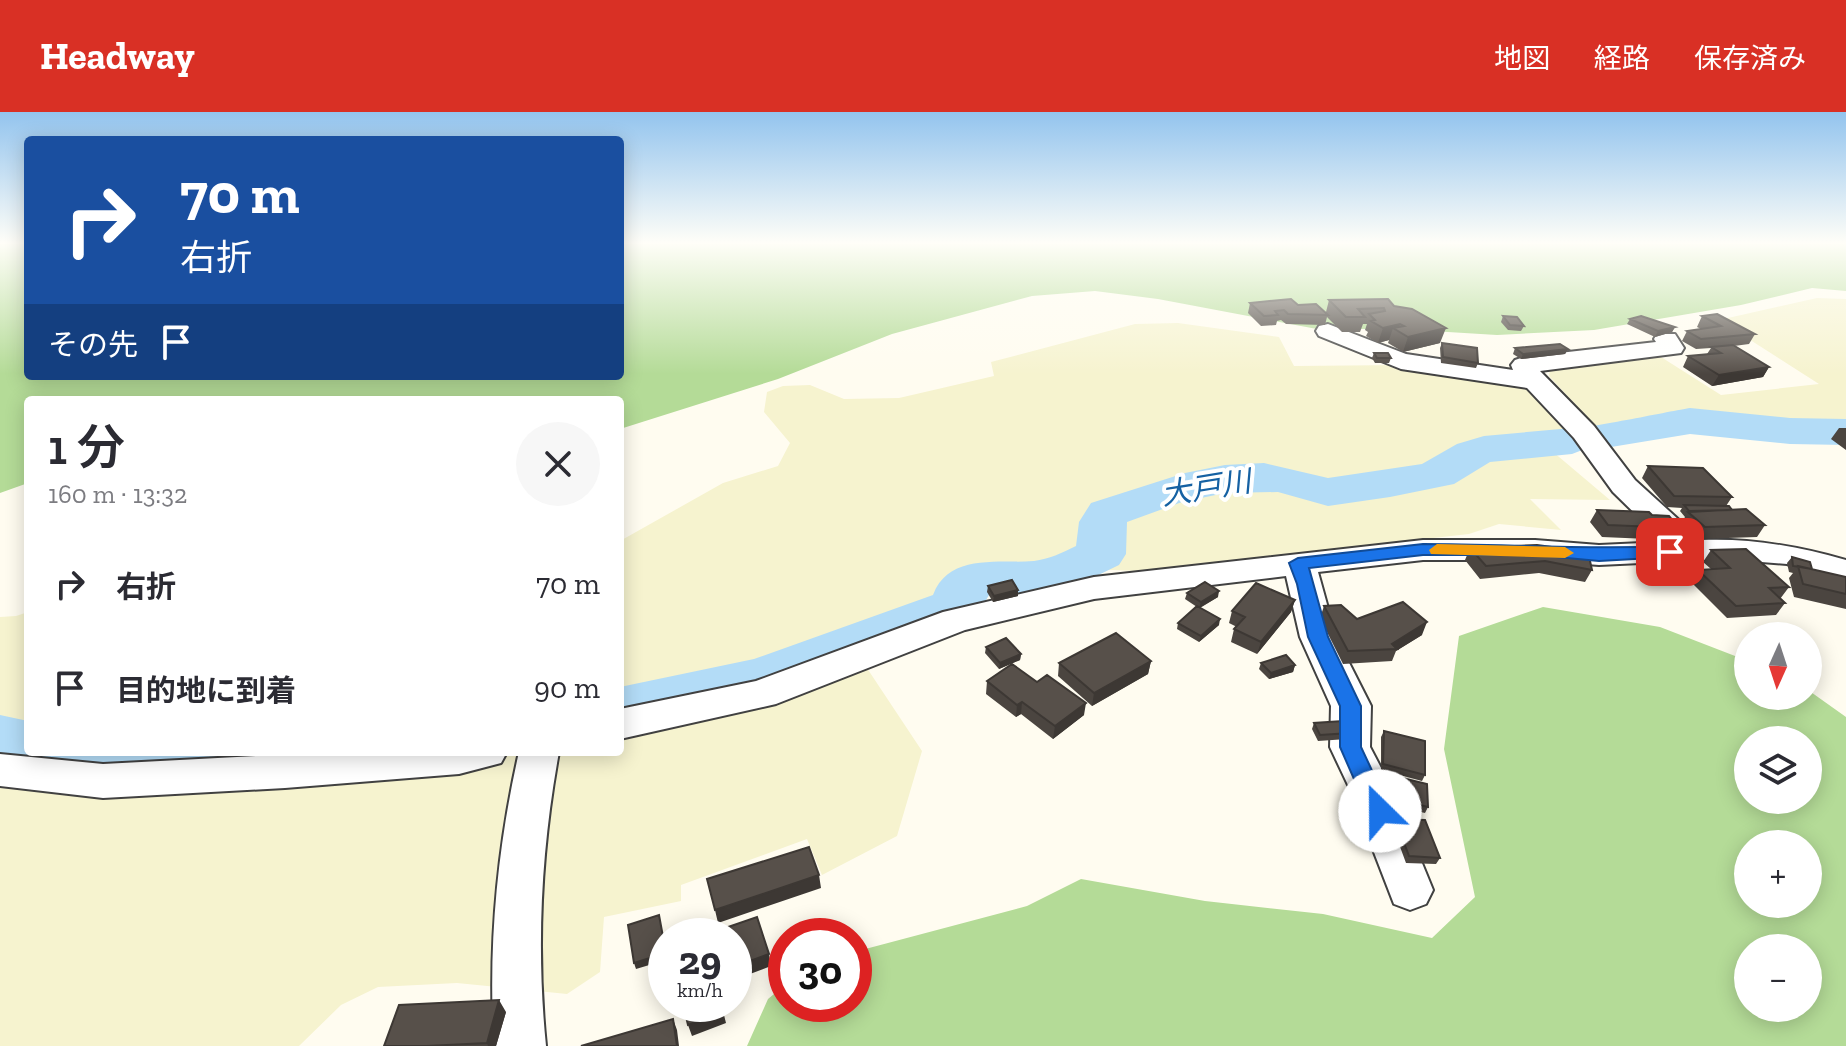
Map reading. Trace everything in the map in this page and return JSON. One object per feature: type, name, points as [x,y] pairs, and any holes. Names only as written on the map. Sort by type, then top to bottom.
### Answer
[{"type":"street","points":[[1328,331],[1401,361],[1535,381]]},
{"type":"street","points":[[1666,339],[1672,348],[1524,365],[1535,381],[1584,432],[1624,486],[1693,551]]},
{"type":"street","points":[[624,723],[762,694],[956,620],[1094,588],[1423,550],[1535,550],[1599,555],[1724,549],[1789,554],[1846,571]]},
{"type":"street","points":[[1298,563],[1318,637],[1351,706],[1350,747],[1369,785],[1410,890]]},
{"type":"street","points":[[0,770],[103,781],[285,772],[468,756]]},
{"type":"street","points":[[520,1046],[515,997],[524,816],[538,756]]},
{"type":"shaded area","points":[[1817,298],[1846,299],[1846,422],[1790,425],[1737,415],[1685,414],[1596,427],[1549,376],[1550,370],[1661,357],[1721,395],[1819,384],[1719,320]]},
{"type":"shaded area","points":[[1178,323],[1279,337],[1294,366],[1402,365],[1530,386],[1585,444],[1552,451],[1610,500],[1530,499],[1561,530],[1499,524],[1469,534],[1138,571],[1089,569],[1067,562],[1038,573],[985,571],[967,577],[957,585],[948,602],[847,638],[922,751],[897,836],[822,875],[807,839],[681,885],[681,901],[604,917],[600,972],[567,994],[457,983],[378,987],[341,1005],[299,1046],[0,1046],[0,617],[24,613],[24,756],[624,756],[624,539],[723,483],[778,466],[790,443],[764,412],[767,392],[783,386],[810,385],[844,399],[899,398],[994,376],[991,362],[1135,324]]},
{"type":"green space","points":[[0,287],[24,287],[24,380],[624,380],[624,287],[1846,287],[1846,291],[1812,288],[1741,305],[1594,330],[1497,335],[1399,329],[1317,329],[1158,299],[1095,291],[1032,296],[892,334],[778,379],[624,428],[624,396],[24,396],[24,484],[0,493]]},
{"type":"green space","points":[[1543,607],[1660,627],[1734,656],[1734,710],[1822,710],[1822,700],[1846,717],[1846,1046],[747,1046],[768,999],[768,1022],[872,1022],[872,947],[1027,906],[1081,879],[1205,901],[1323,914],[1432,938],[1475,897],[1444,749],[1459,636]]},
{"type":"building","points":[[1291,299],[1298,305],[1316,304],[1328,315],[1288,314],[1284,310],[1275,311],[1278,315],[1264,316],[1250,303]]},
{"type":"building","points":[[1388,299],[1394,306],[1412,309],[1446,328],[1408,337],[1393,328],[1404,326],[1400,324],[1383,328],[1371,321],[1375,320],[1369,314],[1385,311],[1384,308],[1358,309],[1365,317],[1346,317],[1329,300]]},
{"type":"building","points":[[1717,314],[1755,334],[1701,339],[1687,331],[1721,326],[1702,316]]},
{"type":"building","points":[[1503,316],[1517,317],[1524,326],[1510,325]]},
{"type":"building","points":[[1641,316],[1675,327],[1658,331],[1630,319]]},
{"type":"building","points":[[1442,343],[1477,348],[1478,363],[1443,357]]},
{"type":"building","points":[[1560,344],[1568,349],[1523,354],[1515,348]]},
{"type":"building","points":[[1733,345],[1769,367],[1719,375],[1688,356],[1721,353],[1711,347]]},
{"type":"building","points":[[1374,353],[1388,353],[1391,358],[1377,358]]},
{"type":"building","points":[[1648,466],[1703,468],[1732,497],[1674,496]]},
{"type":"building","points":[[1684,505],[1729,506],[1732,510],[1689,511]]},
{"type":"building","points":[[1746,509],[1765,525],[1705,527],[1688,512]]},
{"type":"building","points":[[1597,510],[1669,516],[1679,528],[1608,525]]},
{"type":"building","points":[[1537,545],[1588,552],[1592,570],[1545,561],[1486,566],[1470,548]]},
{"type":"building","points":[[1746,549],[1789,587],[1769,588],[1785,603],[1736,606],[1698,570],[1730,568],[1711,550]]},
{"type":"building","points":[[1792,557],[1810,562],[1812,569],[1793,566]]},
{"type":"building","points":[[1798,566],[1846,577],[1846,594],[1803,584]]},
{"type":"building","points":[[1012,580],[1018,590],[994,596],[988,586]]},
{"type":"building","points":[[1205,582],[1219,591],[1201,602],[1187,593]]},
{"type":"building","points":[[1256,583],[1295,600],[1261,642],[1234,629],[1245,617],[1232,611]]},
{"type":"building","points":[[1403,602],[1427,622],[1392,644],[1397,649],[1348,651],[1324,606],[1341,605],[1357,619]]},
{"type":"building","points":[[1197,606],[1220,619],[1201,636],[1178,623]]},
{"type":"building","points":[[1116,633],[1151,661],[1094,693],[1059,663]]},
{"type":"building","points":[[1006,638],[1021,654],[1000,663],[986,647]]},
{"type":"building","points":[[1286,655],[1295,665],[1271,673],[1261,663]]},
{"type":"building","points":[[1012,664],[1037,682],[1047,675],[1086,703],[1055,726],[1022,702],[1017,705],[987,681]]},
{"type":"building","points":[[1343,721],[1350,733],[1320,735],[1314,723]]},
{"type":"building","points":[[1384,731],[1425,741],[1425,775],[1383,764]]},
{"type":"building","points":[[1390,775],[1427,784],[1428,807],[1391,798]]},
{"type":"building","points":[[1395,819],[1425,820],[1440,858],[1409,856]]},
{"type":"building","points":[[809,847],[819,875],[715,910],[707,879]]},
{"type":"building","points":[[757,917],[768,954],[752,960],[752,919]]},
{"type":"building","points":[[648,919],[648,959],[634,963],[628,925]]},
{"type":"building","points":[[499,1000],[487,1043],[384,1046],[399,1005]]},
{"type":"building","points":[[663,1022],[673,1022],[677,1046],[581,1046]]},
{"type":"waterway","name":"大戸川","points":[[1599,436],[1690,421],[1790,431],[1846,432]]},
{"type":"waterway","name":"大戸川","points":[[624,708],[762,678],[956,606],[963,586],[973,581],[993,577],[1050,575],[1073,567],[1101,554],[1102,527],[1108,513],[1166,492],[1205,482],[1245,477],[1287,480],[1328,492],[1438,474],[1484,449],[1572,441]]},
{"type":"waterway","name":"大戸川","points":[[0,739],[24,744]]},
{"type":"waterway","name":"大戸川","points":[[71,756],[83,759],[159,756]]},
{"type":"slow traffic","points":[[1437,550],[1565,553]]},
{"type":"route","points":[[1380,811],[1350,747],[1351,706],[1318,637],[1298,563],[1423,550],[1535,550],[1599,555],[1670,552]]}]
